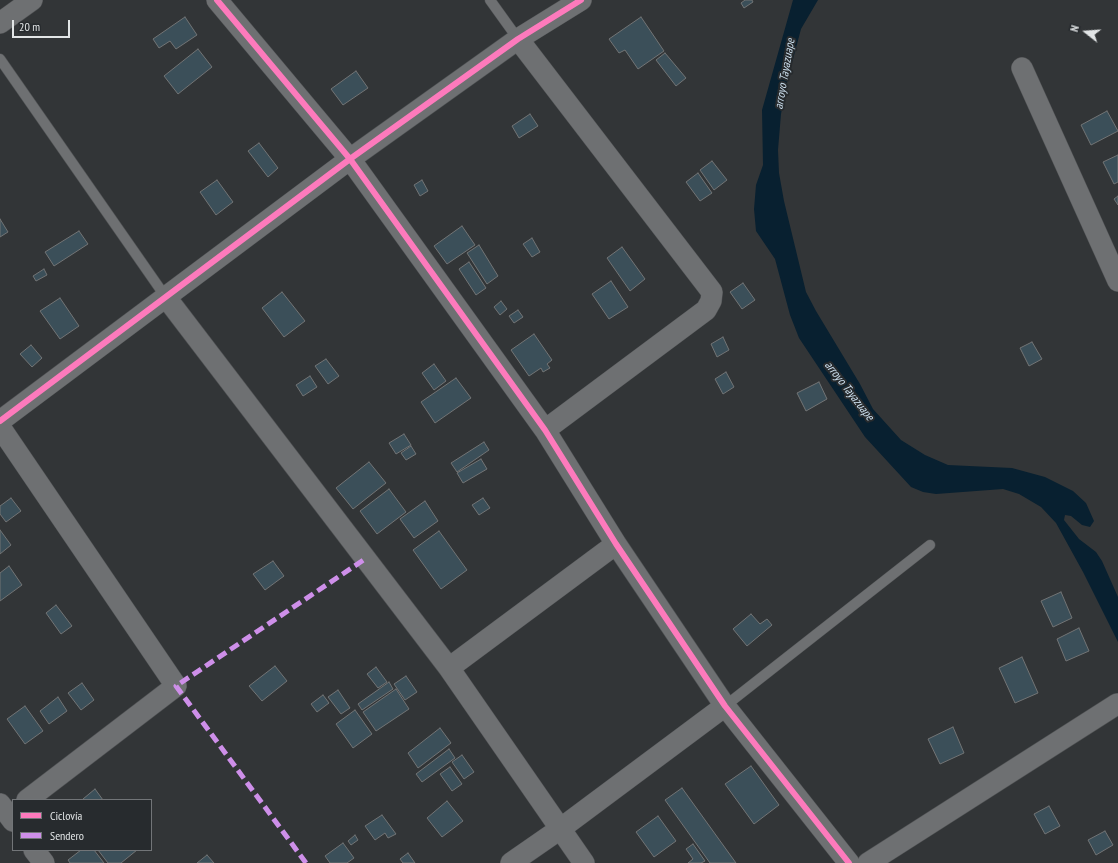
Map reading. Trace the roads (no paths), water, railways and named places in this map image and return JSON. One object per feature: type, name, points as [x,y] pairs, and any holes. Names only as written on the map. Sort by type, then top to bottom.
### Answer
[{"type":"street","points":[[0,23],[32,0]]},
{"type":"street","points":[[217,0],[350,159],[545,430],[616,544],[725,706],[849,863]]},
{"type":"street","points":[[0,421],[350,159],[518,39],[581,0]]},
{"type":"street","points":[[518,39],[712,292],[711,301],[706,310],[545,430]]},
{"type":"street","points":[[1022,68],[1118,280]]},
{"type":"street","points":[[165,296],[449,668],[584,863]]},
{"type":"street","points":[[0,427],[176,686],[28,799]]},
{"type":"street","points":[[449,668],[616,544]]},
{"type":"street","points":[[868,863],[1117,704]]},
{"type":"street","points":[[511,863],[560,829],[725,706]]},
{"type":"street","points":[[35,851],[44,863]]},
{"type":"lane","points":[[490,0],[518,39]]},
{"type":"lane","points":[[0,59],[165,296]]},
{"type":"lane","points":[[725,706],[930,544]]},
{"type":"water","name":"arroyo Tayazuape","points":[[793,0],[818,0],[801,29],[788,78],[781,114],[778,150],[779,173],[784,201],[806,292],[873,409],[901,440],[925,455],[948,465],[1012,468],[1045,477],[1073,491],[1086,503],[1094,521],[1090,527],[1082,525],[1071,516],[1065,515],[1064,520],[1079,539],[1096,552],[1102,561],[1118,597],[1118,642],[1083,572],[1056,523],[1041,507],[1019,494],[1003,489],[936,494],[923,492],[911,487],[865,437],[799,338],[790,315],[775,259],[756,231],[754,209],[756,185],[763,165],[762,110]]}]
